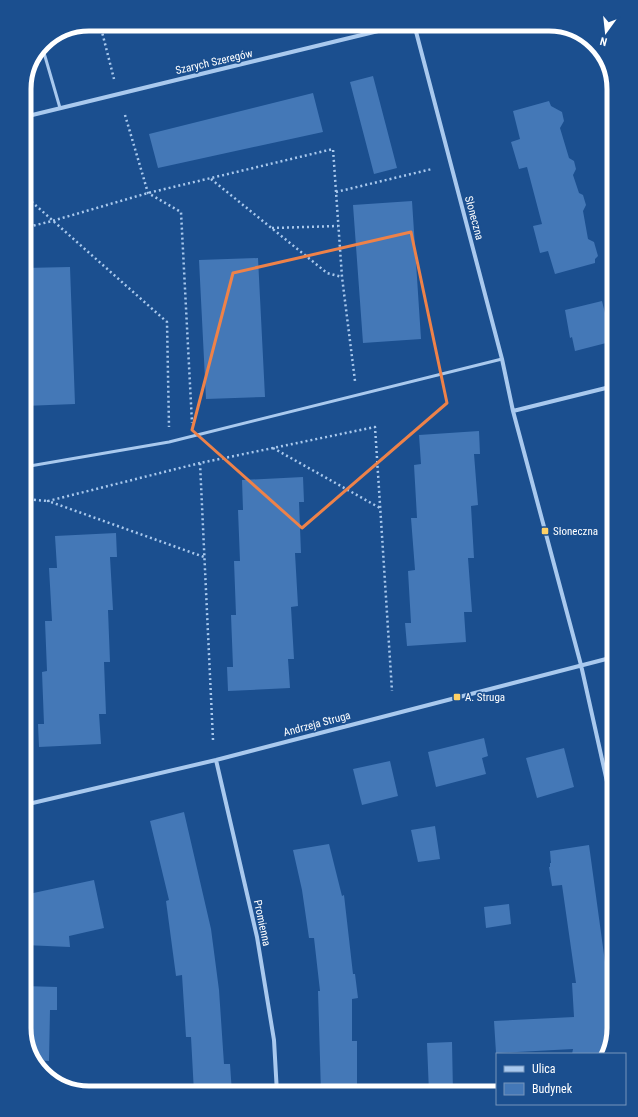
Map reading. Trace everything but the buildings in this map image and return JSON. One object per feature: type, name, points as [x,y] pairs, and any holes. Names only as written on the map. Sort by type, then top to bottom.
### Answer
[{"type":"street","name":"Szarych Szeregów","points":[[31,115],[378,31]]},
{"type":"street","name":"Słoneczna","points":[[416,31],[502,359],[513,412],[581,665],[607,782]]},
{"type":"street","points":[[513,412],[607,388]]},
{"type":"street","name":"Andrzeja Struga","points":[[31,802],[216,760],[607,659]]},
{"type":"street","name":"Promienna","points":[[216,760],[257,937],[274,1040],[277,1086]]},
{"type":"lane","points":[[44,53],[60,108]]},
{"type":"lane","points":[[31,466],[169,442],[192,435],[502,359]]},
{"type":"path","points":[[102,31],[114,80]]},
{"type":"path","points":[[124,115],[148,193],[181,212],[192,435]]},
{"type":"path","points":[[31,226],[148,193],[332,149],[342,278],[357,395]]},
{"type":"path","points":[[336,192],[432,169]]},
{"type":"path","points":[[210,179],[327,273],[342,278]]},
{"type":"path","points":[[31,202],[167,322],[169,442]]},
{"type":"path","points":[[272,228],[338,226]]},
{"type":"path","points":[[31,500],[48,501],[200,464],[375,427],[392,691]]},
{"type":"path","points":[[273,448],[380,508]]},
{"type":"path","points":[[200,464],[213,740]]},
{"type":"path","points":[[48,501],[204,557]]},
{"type":"highlighted area","points":[[411,232],[447,403],[302,528],[192,430],[233,273]]},
{"type":"place","name":"Słoneczna","points":[[545,531]]},
{"type":"place","name":"A. Struga","points":[[457,697]]}]
